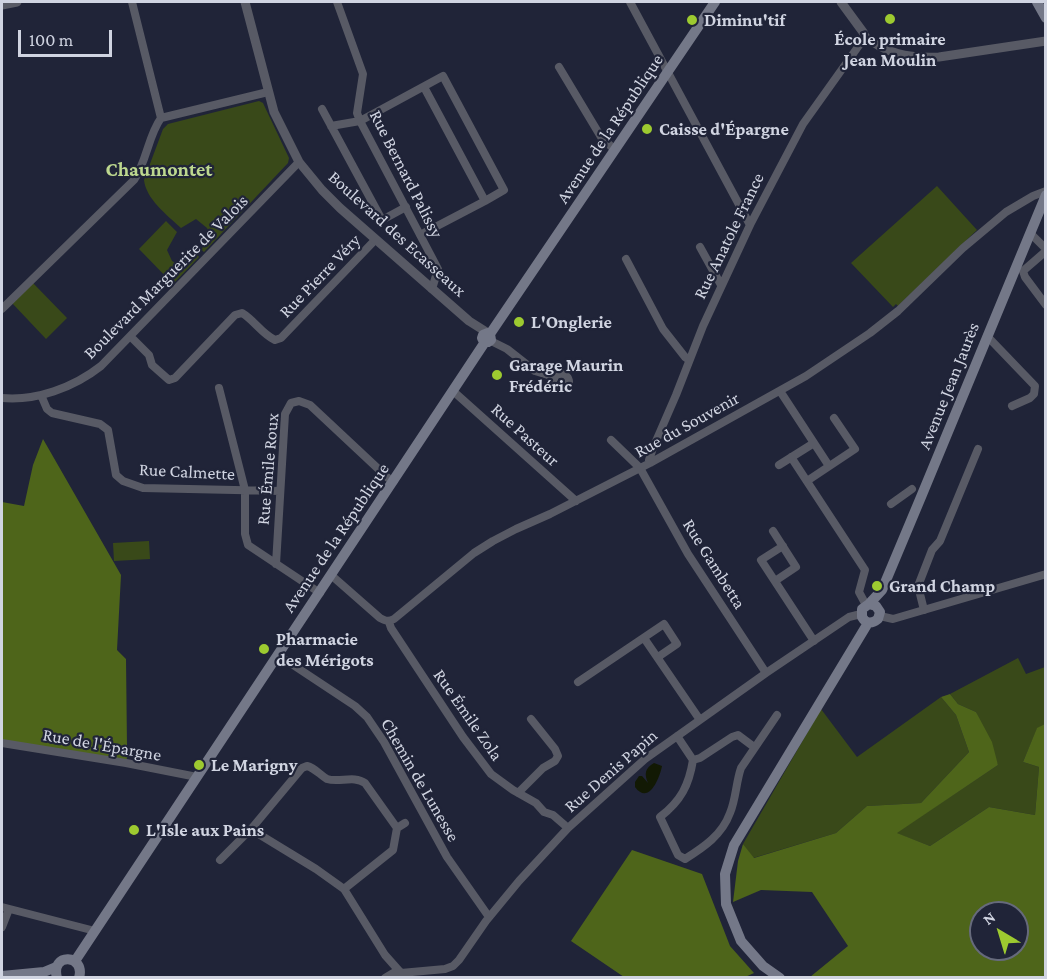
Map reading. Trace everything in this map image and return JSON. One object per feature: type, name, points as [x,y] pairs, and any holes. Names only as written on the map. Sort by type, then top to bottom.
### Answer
[{"type":"main road","name":"Avenue de la République","points":[[75,961],[487,338],[715,2]]},
{"type":"main road","points":[[1037,2],[1046,18]]},
{"type":"main road","name":"Avenue Jean Jaurès","points":[[780,978],[763,966],[741,940],[726,904],[725,874],[734,845],[882,590],[1046,193]]},
{"type":"main road","points":[[2,976],[44,972],[56,975],[61,961],[72,959],[80,968],[82,976]]},
{"type":"street","points":[[2,5],[17,2]]},
{"type":"street","points":[[2,309],[134,180],[139,171],[161,118],[132,2]]},
{"type":"street","name":"Boulevard des Ecasseaux","points":[[245,2],[274,112],[299,162],[322,190],[375,240],[487,338]]},
{"type":"street","name":"Rue Bernard Palissy","points":[[337,2],[363,74],[357,113],[438,269],[432,289]]},
{"type":"street","points":[[630,2],[750,225]]},
{"type":"street","points":[[841,2],[865,37],[893,53],[922,58],[939,57],[1046,41]]},
{"type":"street","name":"Rue Anatole France","points":[[650,463],[653,448],[689,360],[750,225],[803,124],[865,37]]},
{"type":"street","points":[[559,67],[601,137],[615,150]]},
{"type":"street","points":[[331,126],[360,121],[443,76],[504,190],[420,235]]},
{"type":"street","points":[[424,87],[485,201]]},
{"type":"street","points":[[161,118],[268,92]]},
{"type":"street","points":[[322,109],[382,220],[406,207]]},
{"type":"street","name":"Boulevard Marguerite de Valois","points":[[41,395],[87,377],[110,358],[299,162]]},
{"type":"street","name":"Rue du Souvenir","points":[[389,622],[474,553],[516,529],[650,463],[806,376],[898,311],[963,248],[1006,213],[1046,193]]},
{"type":"street","points":[[1030,233],[1046,250],[1023,271],[1024,277],[1046,305]]},
{"type":"street","name":"Rue Pierre Véry","points":[[131,337],[149,355],[152,365],[169,380],[175,378],[235,315],[242,313],[269,338],[275,340],[281,338],[375,240]]},
{"type":"street","points":[[700,247],[722,285]]},
{"type":"street","points":[[626,259],[663,329],[689,360]]},
{"type":"street","points":[[987,336],[1035,386],[1034,394],[1030,398],[1012,406]]},
{"type":"street","points":[[487,338],[507,349],[535,371],[554,379]]},
{"type":"street","points":[[219,388],[245,490],[245,534],[248,545],[320,593]]},
{"type":"street","name":"Rue Pasteur","points":[[453,391],[576,501]]},
{"type":"street","points":[[780,391],[829,466]]},
{"type":"street","points":[[2,398],[41,395]]},
{"type":"street","name":"Rue Calmette","points":[[41,395],[47,409],[52,412],[100,424],[108,430],[116,475],[123,481],[143,488],[245,490]]},
{"type":"street","name":"Rue Émile Roux","points":[[276,564],[285,414],[291,403],[299,401],[310,405],[388,478],[394,481]]},
{"type":"street","points":[[807,480],[855,449],[834,418]]},
{"type":"street","name":"Rue Gambetta","points":[[611,440],[640,468],[688,554],[766,673]]},
{"type":"street","points":[[779,465],[814,443]]},
{"type":"street","points":[[924,610],[918,586],[932,550],[944,533],[978,449]]},
{"type":"street","points":[[791,457],[865,570],[859,592],[870,611],[893,619],[1046,574]]},
{"type":"street","points":[[891,504],[912,489]]},
{"type":"street","points":[[245,490],[280,491]]},
{"type":"street","points":[[773,531],[796,567],[775,581]]},
{"type":"street","points":[[783,546],[761,560],[814,641]]},
{"type":"street","points":[[332,575],[380,618],[389,622]]},
{"type":"street","name":"Rue Denis Papin","points":[[387,976],[395,972],[404,975],[414,974],[453,966],[489,916],[568,828],[645,759],[849,617],[870,611]]},
{"type":"street","name":"Rue Émile Zola","points":[[389,622],[390,628],[463,737],[491,774],[518,793],[536,802],[544,812],[553,815],[568,828]]},
{"type":"street","points":[[578,682],[664,624],[677,644],[658,657]]},
{"type":"street","points":[[644,638],[700,720]]},
{"type":"street","name":"Chemin de Lunesse","points":[[278,655],[355,706],[367,717],[384,742],[447,857],[489,916]]},
{"type":"street","points":[[677,736],[693,760],[690,778],[683,794],[670,810],[660,817],[678,855],[685,859],[717,836],[731,813],[741,768],[777,715]]},
{"type":"street","points":[[518,793],[558,756],[531,719]]},
{"type":"street","points":[[693,760],[700,758],[732,736],[738,735],[754,747]]},
{"type":"street","name":"Rue de l'Épargne","points":[[2,743],[197,777]]},
{"type":"street","points":[[220,860],[252,828],[302,768],[313,767],[328,779],[360,779],[397,828],[393,850],[344,889]]},
{"type":"street","points":[[397,828],[405,823]]},
{"type":"street","points":[[252,828],[316,868],[344,889],[385,955],[404,975]]},
{"type":"street","points":[[2,927],[5,908],[95,931]]},
{"type":"street","points":[[385,955],[387,976]]},
{"type":"green space","points":[[259,101],[263,103],[289,158],[288,163],[204,252],[201,250],[210,235],[207,228],[196,219],[181,228],[153,200],[144,180],[163,129],[168,124]]},
{"type":"green space","points":[[937,186],[977,230],[898,306],[896,304],[893,307],[851,263]]},
{"type":"green space","points":[[166,221],[177,232],[167,250],[172,261],[177,264],[196,253],[199,257],[173,284],[139,249]]},
{"type":"green space","points":[[33,283],[67,318],[46,339],[12,303]]},
{"type":"green space","points":[[43,439],[121,575],[117,650],[126,659],[128,755],[126,761],[2,743],[2,502],[24,506],[33,465]]},
{"type":"green space","points":[[149,541],[150,559],[114,561],[113,543]]},
{"type":"green space","points":[[1018,658],[1026,674],[1045,667],[1045,724],[1037,729],[1023,762],[1039,767],[1035,815],[989,807],[930,846],[896,833],[998,765],[976,712],[958,704],[950,694]]},
{"type":"green space","points":[[950,694],[958,704],[976,712],[992,742],[998,765],[897,833],[930,846],[989,807],[1035,815],[1039,767],[1023,762],[1037,728],[1045,724],[1045,977],[810,977],[848,946],[812,892],[761,890],[733,902],[738,861],[743,844],[754,858],[836,833],[867,806],[921,803],[969,752],[956,715],[941,697]]},
{"type":"green space","points":[[941,697],[956,715],[969,752],[921,803],[867,806],[836,833],[753,858],[743,844],[821,709],[857,757]]},
{"type":"green space","points":[[632,850],[702,874],[730,946],[754,973],[743,978],[624,977],[571,941]]},
{"type":"shaded area","points":[[654,763],[662,766],[659,777],[649,792],[640,792],[635,787],[635,782],[639,776],[642,776],[648,783],[646,772]]},
{"type":"place","name":"École primaire Jean Moulin","points":[[890,19]]},
{"type":"place","name":"Diminu'tif","points":[[692,20]]},
{"type":"place","name":"Caisse d'Épargne","points":[[647,129]]},
{"type":"place","name":"L'Onglerie","points":[[519,322]]},
{"type":"place","name":"Garage Maurin Frédéric","points":[[497,375]]},
{"type":"place","name":"Grand Champ","points":[[877,586]]},
{"type":"place","name":"Pharmacie des Mérigots","points":[[264,649]]},
{"type":"place","name":"Le Marigny","points":[[199,765]]},
{"type":"place","name":"L'Isle aux Pains","points":[[134,830]]},
{"type":"district","name":"Chaumontet","points":[[159,170]]}]
